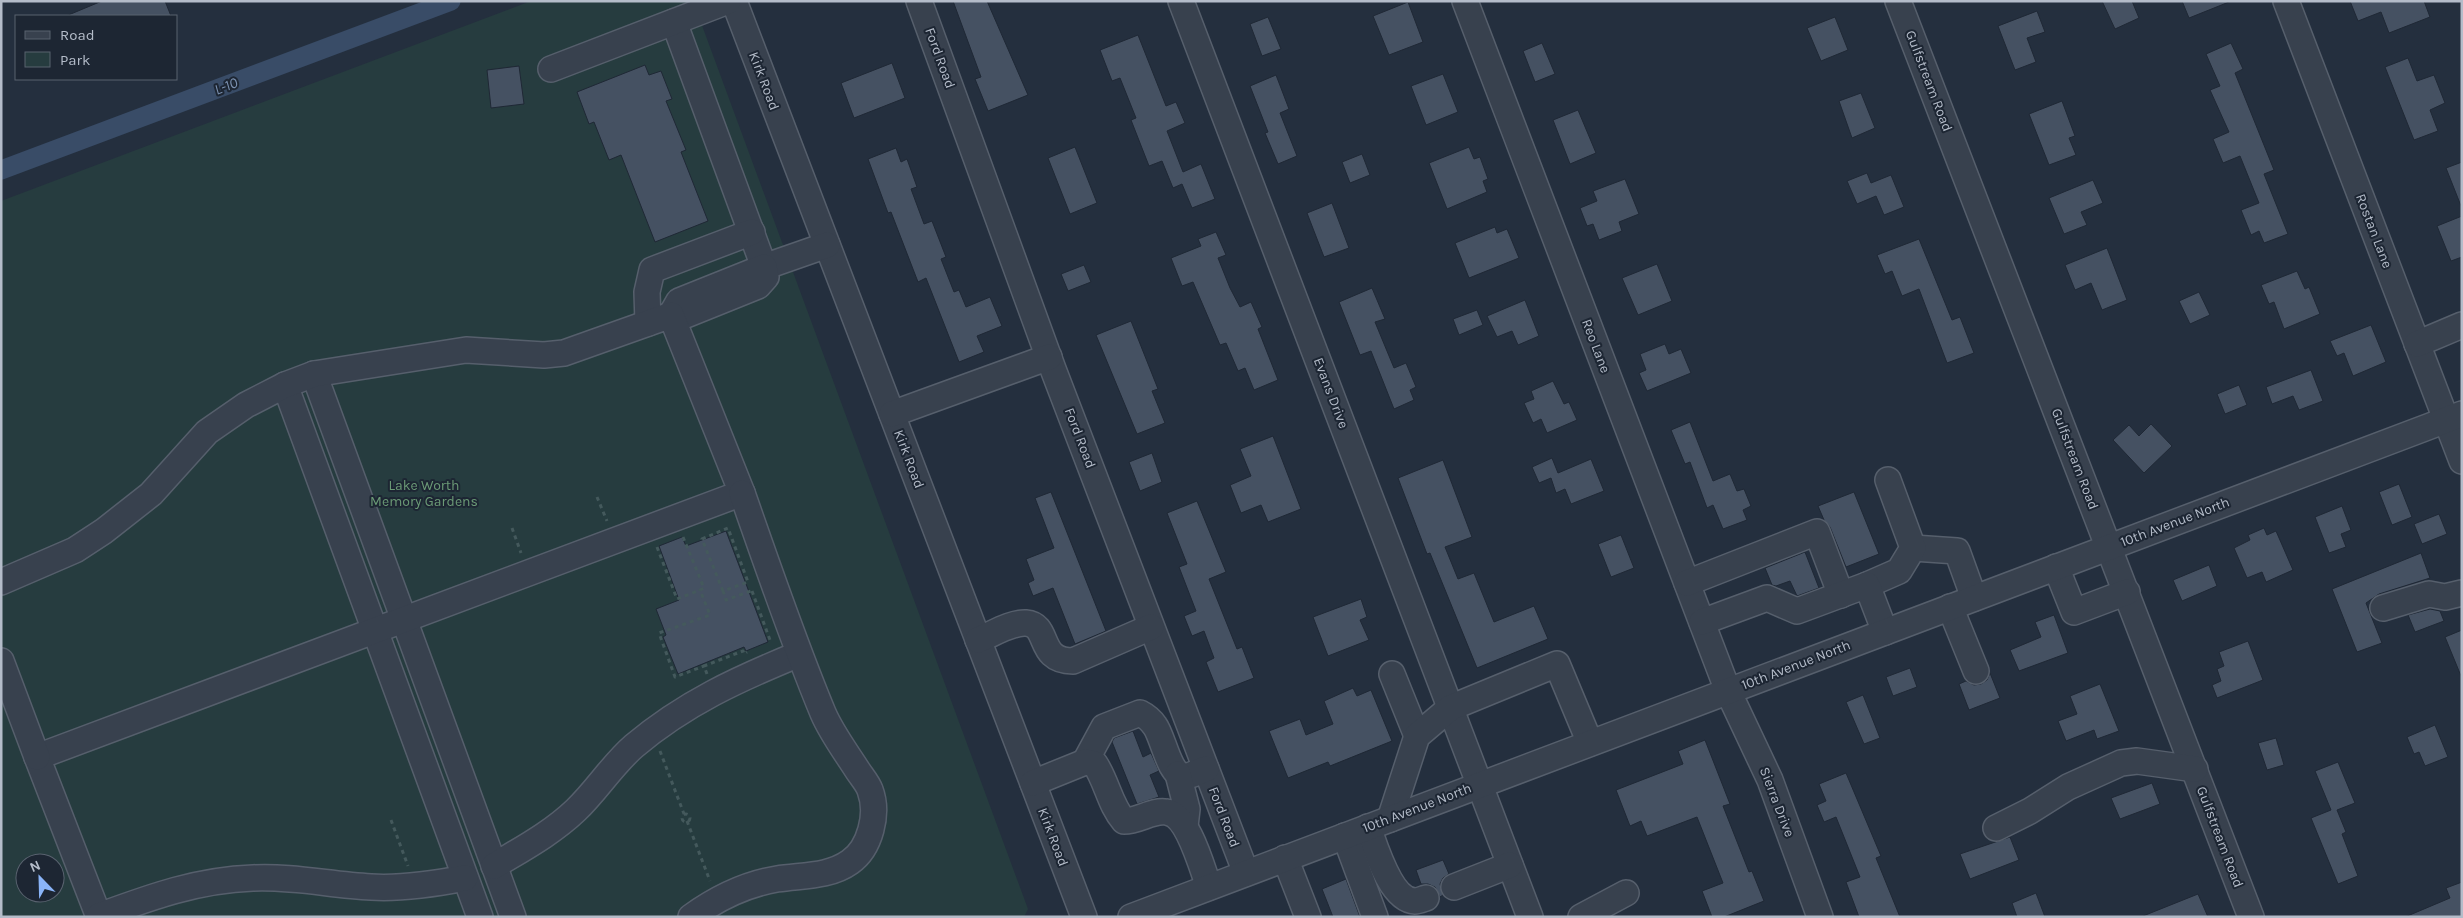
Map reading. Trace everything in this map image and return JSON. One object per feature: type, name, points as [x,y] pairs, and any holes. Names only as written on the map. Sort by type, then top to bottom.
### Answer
[{"type":"street","points":[[551,70],[728,1]]},
{"type":"street","name":"Kirk Road","points":[[734,1],[1084,917]]},
{"type":"street","name":"Ford Road","points":[[919,1],[1049,357],[1246,873]]},
{"type":"street","name":"Evans Drive","points":[[1181,1],[1480,785]]},
{"type":"street","name":"Reo Lane","points":[[1465,1],[1728,691]]},
{"type":"street","name":"Gulfstream Road","points":[[1898,1],[2251,917]]},
{"type":"street","name":"Rostan Lane","points":[[2286,1],[2417,344],[2454,417],[2462,461]]},
{"type":"street","points":[[1,582],[75,550],[104,531],[151,494],[207,432],[239,410],[285,385],[314,374],[466,350],[544,355],[564,353],[671,315],[686,315],[758,286],[766,277],[764,267],[674,22]]},
{"type":"street","points":[[648,323],[647,292],[652,270],[752,232]]},
{"type":"street","points":[[764,267],[827,245]]},
{"type":"street","points":[[671,315],[742,494],[762,587],[799,654],[835,736],[870,790],[873,819],[862,851],[851,862],[837,870],[776,879],[751,886],[717,901],[691,917]]},
{"type":"street","points":[[2417,344],[2462,325]]},
{"type":"street","points":[[892,414],[1049,357]]},
{"type":"street","points":[[314,374],[513,917]]},
{"type":"street","points":[[285,385],[480,917]]},
{"type":"street","name":"10th Avenue North","points":[[1131,917],[2454,417]]},
{"type":"street","points":[[1888,480],[1913,548]]},
{"type":"street","points":[[37,757],[375,629],[742,494]]},
{"type":"street","points":[[1687,583],[1817,532],[1841,595]]},
{"type":"street","points":[[1702,622],[1767,598],[1797,611],[1886,578],[1899,571],[1913,548]]},
{"type":"street","points":[[1913,548],[1956,552],[1974,598]]},
{"type":"street","points":[[2056,567],[2074,612],[2126,592]]},
{"type":"street","points":[[1867,585],[1885,632]]},
{"type":"street","points":[[2383,608],[2429,594],[2445,596],[2462,593]]},
{"type":"street","points":[[1950,607],[1976,671]]},
{"type":"street","points":[[978,640],[1015,625],[1026,623],[1038,628],[1050,654],[1060,661],[1073,661],[1152,627]]},
{"type":"street","points":[[494,866],[531,844],[576,810],[620,759],[653,731],[713,691],[799,654]]},
{"type":"street","points":[[1,661],[99,916],[165,891],[225,880],[284,878],[372,887],[415,885],[465,878]]},
{"type":"street","points":[[1426,898],[1416,901],[1409,899],[1390,883],[1379,823],[1418,736],[1450,708],[1557,664],[1590,743]]},
{"type":"street","points":[[1392,674],[1418,736]]},
{"type":"street","name":"Sierra Drive","points":[[1728,691],[1770,780],[1820,917]]},
{"type":"street","points":[[1085,762],[1104,727],[1140,713],[1156,726],[1172,767],[1178,774],[1187,809],[1185,826],[1209,887]]},
{"type":"street","points":[[1996,828],[2030,811],[2068,787],[2121,763],[2137,761],[2194,769]]},
{"type":"street","points":[[1033,783],[1085,762],[1095,764],[1102,775],[1118,814],[1124,820],[1135,821],[1157,812],[1168,812],[1185,826]]},
{"type":"street","points":[[1178,774],[1185,777],[1206,769]]},
{"type":"street","points":[[1480,785],[1530,917]]},
{"type":"street","points":[[1345,836],[1375,917]]},
{"type":"street","points":[[1285,858],[1308,917]]},
{"type":"street","points":[[1454,887],[1510,866]]},
{"type":"street","points":[[1580,917],[1626,893]]},
{"type":"path","points":[[597,497],[614,541]]},
{"type":"path","points":[[512,528],[528,572]]},
{"type":"path","points":[[722,591],[748,582],[728,528],[702,538],[722,591],[726,600],[762,587],[771,643]]},
{"type":"path","points":[[665,542],[656,546],[677,599],[704,588],[683,536],[674,539]]},
{"type":"path","points":[[700,590],[710,615],[659,633],[675,678],[743,651],[744,654],[753,650]]},
{"type":"path","points":[[704,666],[713,691]]},
{"type":"path","points":[[653,731],[684,814],[682,820],[687,821],[717,901]]},
{"type":"path","points":[[391,820],[415,885]]},
{"type":"green space","name":"Lake Worth Memory Gardens","points":[[531,1],[693,1],[1028,909],[1024,917],[1,917],[1,201]]},
{"type":"building","points":[[102,1],[165,1],[171,15],[68,15]]},
{"type":"building","points":[[953,1],[987,1],[1028,95],[988,111],[975,79],[981,77]]},
{"type":"building","points":[[2102,1],[2132,1],[2139,18],[2115,29]]},
{"type":"building","points":[[2182,1],[2229,1],[2229,2],[2189,18]]},
{"type":"building","points":[[2350,1],[2424,1],[2430,17],[2389,33],[2381,12],[2358,21]]},
{"type":"building","points":[[1408,2],[1423,42],[1389,55],[1373,16]]},
{"type":"building","points":[[2037,11],[2045,32],[2027,38],[2036,62],[2015,70],[1998,26]]},
{"type":"building","points":[[1268,17],[1281,49],[1262,56],[1250,24]]},
{"type":"building","points":[[1835,17],[1848,50],[1821,61],[1807,28]]},
{"type":"building","points":[[1138,35],[1166,106],[1176,102],[1185,123],[1167,131],[1183,172],[1201,164],[1215,199],[1192,208],[1182,184],[1173,188],[1162,161],[1149,166],[1131,120],[1136,118],[1120,78],[1112,81],[1100,50]]},
{"type":"building","points":[[1542,43],[1555,74],[1535,82],[1523,51]]},
{"type":"building","points":[[2231,43],[2243,69],[2235,73],[2274,170],[2264,174],[2288,234],[2264,243],[2259,231],[2251,235],[2241,210],[2259,203],[2240,156],[2223,163],[2213,139],[2229,132],[2210,90],[2220,86],[2206,54]]},
{"type":"building","points":[[2408,58],[2417,81],[2434,75],[2445,103],[2430,110],[2438,131],[2414,140],[2385,67]]},
{"type":"building","points":[[892,63],[905,98],[854,118],[841,83]]},
{"type":"building","points":[[645,65],[649,75],[661,71],[672,99],[666,101],[686,150],[681,152],[708,221],[655,242],[621,155],[609,160],[594,122],[589,124],[577,92]]},
{"type":"building","points":[[519,66],[524,104],[491,108],[487,70]]},
{"type":"building","points":[[1443,74],[1458,112],[1426,125],[1411,86]]},
{"type":"building","points":[[1276,75],[1289,109],[1280,113],[1297,156],[1278,164],[1265,133],[1268,132],[1250,86]]},
{"type":"building","points":[[1861,93],[1875,128],[1852,138],[1839,101]]},
{"type":"building","points":[[2062,101],[2075,136],[2069,138],[2076,155],[2049,165],[2029,114]]},
{"type":"building","points":[[1578,110],[1596,153],[1570,164],[1553,120]]},
{"type":"building","points":[[1075,147],[1097,203],[1070,214],[1048,158]]},
{"type":"building","points":[[1469,147],[1474,159],[1480,157],[1488,179],[1483,181],[1487,192],[1447,209],[1429,163]]},
{"type":"building","points":[[896,148],[901,162],[907,159],[917,187],[911,189],[924,224],[932,221],[946,257],[941,259],[954,292],[959,290],[966,307],[990,297],[1002,326],[977,336],[984,352],[959,362],[926,278],[918,282],[891,212],[888,213],[868,159]]},
{"type":"building","points":[[1362,154],[1370,175],[1350,183],[1342,162]]},
{"type":"building","points":[[2462,162],[2462,206],[2461,206],[2446,168]]},
{"type":"building","points":[[1867,173],[1871,183],[1891,175],[1904,207],[1884,215],[1876,196],[1857,204],[1847,181]]},
{"type":"building","points":[[1625,179],[1639,214],[1619,222],[1622,231],[1599,240],[1593,224],[1587,226],[1580,208],[1597,201],[1593,191]]},
{"type":"building","points":[[2093,180],[2103,203],[2081,212],[2087,225],[2064,234],[2049,198]]},
{"type":"building","points":[[1332,203],[1349,248],[1324,257],[1307,213]]},
{"type":"building","points":[[2462,216],[2462,257],[2451,261],[2437,226]]},
{"type":"building","points":[[1495,227],[1497,233],[1507,229],[1519,258],[1469,278],[1455,243]]},
{"type":"building","points":[[1216,232],[1226,255],[1218,258],[1230,288],[1240,307],[1251,302],[1262,327],[1258,329],[1278,380],[1254,390],[1245,368],[1238,371],[1226,343],[1220,345],[1193,282],[1182,286],[1171,258],[1201,246],[1198,239]]},
{"type":"building","points":[[1919,239],[1952,320],[1960,317],[1974,353],[1947,363],[1919,289],[1902,296],[1892,271],[1885,274],[1877,255]]},
{"type":"building","points":[[2107,248],[2127,300],[2102,310],[2091,283],[2075,290],[2065,265]]},
{"type":"building","points":[[1657,264],[1672,301],[1638,315],[1622,278]]},
{"type":"building","points":[[1084,265],[1091,282],[1068,291],[1061,274]]},
{"type":"building","points":[[2297,271],[2305,289],[2309,287],[2320,314],[2284,329],[2274,302],[2269,304],[2261,285]]},
{"type":"building","points":[[1372,288],[1385,319],[1375,322],[1394,368],[1406,363],[1416,387],[1410,390],[1414,400],[1394,409],[1371,351],[1360,355],[1339,302]]},
{"type":"building","points":[[2199,292],[2210,315],[2190,324],[2179,301]]},
{"type":"building","points":[[1525,300],[1539,336],[1518,345],[1512,331],[1497,337],[1487,316]]},
{"type":"building","points":[[1477,310],[1483,325],[1459,335],[1453,319]]},
{"type":"building","points":[[1131,321],[1158,389],[1152,391],[1165,423],[1137,434],[1096,335]]},
{"type":"building","points":[[2371,325],[2386,362],[2353,376],[2344,353],[2337,356],[2330,341]]},
{"type":"building","points":[[1665,344],[1669,354],[1681,349],[1691,373],[1647,391],[1639,373],[1646,370],[1640,354]]},
{"type":"building","points":[[2311,370],[2323,401],[2299,410],[2293,396],[2272,404],[2266,387]]},
{"type":"building","points":[[1553,381],[1564,404],[1569,402],[1577,420],[1547,433],[1541,419],[1533,423],[1524,403],[1534,399],[1531,391]]},
{"type":"building","points":[[2239,385],[2247,405],[2225,414],[2217,394]]},
{"type":"building","points":[[1690,422],[1713,481],[1730,474],[1737,491],[1744,489],[1751,506],[1743,510],[1747,520],[1723,529],[1713,505],[1707,508],[1690,462],[1685,464],[1671,430]]},
{"type":"building","points":[[2151,424],[2172,446],[2144,473],[2113,440],[2129,425],[2139,436]]},
{"type":"building","points":[[1273,436],[1301,509],[1268,522],[1261,505],[1241,513],[1230,485],[1251,476],[1240,449]]},
{"type":"building","points":[[1152,453],[1162,482],[1140,491],[1129,462]]},
{"type":"building","points":[[1552,458],[1558,473],[1591,459],[1604,491],[1571,504],[1565,489],[1556,493],[1551,478],[1539,483],[1532,467]]},
{"type":"building","points":[[1443,460],[1472,537],[1445,547],[1458,579],[1474,573],[1494,622],[1534,606],[1548,639],[1477,668],[1430,553],[1427,554],[1398,478]]},
{"type":"building","points":[[2399,484],[2412,517],[2392,525],[2379,492]]},
{"type":"building","points":[[1051,492],[1106,631],[1075,644],[1053,588],[1033,596],[1028,583],[1034,580],[1026,559],[1054,548],[1035,498]]},
{"type":"building","points":[[1854,492],[1879,554],[1846,567],[1830,527],[1824,520],[1818,506]]},
{"type":"building","points":[[1197,501],[1226,572],[1209,579],[1237,649],[1242,647],[1254,678],[1218,692],[1206,662],[1214,658],[1204,631],[1192,636],[1184,616],[1196,611],[1179,567],[1187,564],[1167,513]]},
{"type":"building","points":[[2342,506],[2351,530],[2341,534],[2346,547],[2329,553],[2315,517]]},
{"type":"building","points":[[2439,514],[2447,534],[2422,544],[2414,524]]},
{"type":"building","points":[[2264,528],[2267,535],[2276,531],[2293,570],[2266,582],[2262,572],[2247,578],[2234,548],[2250,540],[2248,535]]},
{"type":"building","points":[[726,531],[768,642],[746,651],[744,647],[678,674],[663,637],[666,635],[656,609],[679,600],[659,546],[682,537],[686,546]]},
{"type":"building","points":[[1621,535],[1634,568],[1611,577],[1598,544]]},
{"type":"building","points":[[1805,552],[1819,588],[1797,596],[1790,581],[1776,586],[1772,585],[1765,568]]},
{"type":"building","points":[[2421,553],[2430,578],[2379,594],[2366,603],[2382,643],[2357,652],[2332,589]]},
{"type":"building","points":[[2209,565],[2217,586],[2182,601],[2173,580]]},
{"type":"building","points":[[1361,599],[1367,617],[1360,620],[1369,640],[1328,656],[1313,617]]},
{"type":"building","points":[[2430,609],[2440,611],[2444,621],[2415,632],[2408,615]]},
{"type":"building","points":[[2054,615],[2068,653],[2019,671],[2010,650],[2041,637],[2035,622]]},
{"type":"building","points":[[2462,630],[2462,676],[2461,676],[2445,637]]},
{"type":"building","points":[[2248,641],[2263,680],[2217,698],[2212,685],[2221,681],[2217,669],[2224,666],[2219,652]]},
{"type":"building","points":[[1910,668],[1917,687],[1893,696],[1886,677]]},
{"type":"building","points":[[1990,673],[2000,698],[1969,710],[1959,684],[1966,681],[1974,685],[1981,684],[1987,680]]},
{"type":"building","points":[[2100,684],[2119,731],[2097,739],[2094,730],[2066,741],[2058,721],[2077,714],[2070,696]]},
{"type":"building","points":[[1353,688],[1357,696],[1371,690],[1392,741],[1330,766],[1328,762],[1288,778],[1269,731],[1300,719],[1306,735],[1333,724],[1324,701]]},
{"type":"building","points":[[1863,695],[1880,738],[1864,744],[1846,702]]},
{"type":"building","points":[[2435,725],[2448,757],[2425,766],[2419,752],[2414,754],[2407,737]]},
{"type":"building","points":[[1133,731],[1143,757],[1151,753],[1159,771],[1150,775],[1159,797],[1137,804],[1112,742],[1114,738]]},
{"type":"building","points":[[2276,738],[2284,765],[2267,770],[2258,743]]},
{"type":"building","points":[[1705,740],[1730,804],[1723,806],[1749,872],[1752,871],[1764,901],[1724,917],[1712,917],[1702,891],[1723,883],[1697,817],[1647,836],[1641,821],[1630,826],[1616,790],[1683,764],[1678,751]]},
{"type":"building","points":[[2338,762],[2355,803],[2337,810],[2346,832],[2342,834],[2358,876],[2338,884],[2311,818],[2331,810],[2315,771]]},
{"type":"building","points":[[1846,773],[1881,856],[1876,858],[1900,917],[1859,917],[1846,882],[1860,877],[1836,817],[1824,822],[1817,805],[1826,801],[1819,784]]},
{"type":"building","points":[[2152,783],[2160,804],[2120,819],[2111,798]]},
{"type":"building","points":[[2010,837],[2019,860],[1970,879],[1960,854]]},
{"type":"building","points":[[1443,860],[1449,874],[1443,878],[1440,884],[1443,895],[1440,897],[1435,887],[1421,884],[1416,870]]},
{"type":"building","points":[[1346,879],[1360,917],[1333,917],[1322,889]]},
{"type":"building","points":[[2462,882],[2462,917],[2405,917],[2450,898],[2446,888]]},
{"type":"building","points":[[2036,893],[2045,917],[2017,917],[2012,903]]},
{"type":"building","points":[[2198,894],[2208,917],[2143,917],[2143,916]]},
{"type":"waterway","name":"L-10","points":[[1,170],[451,1]]}]
